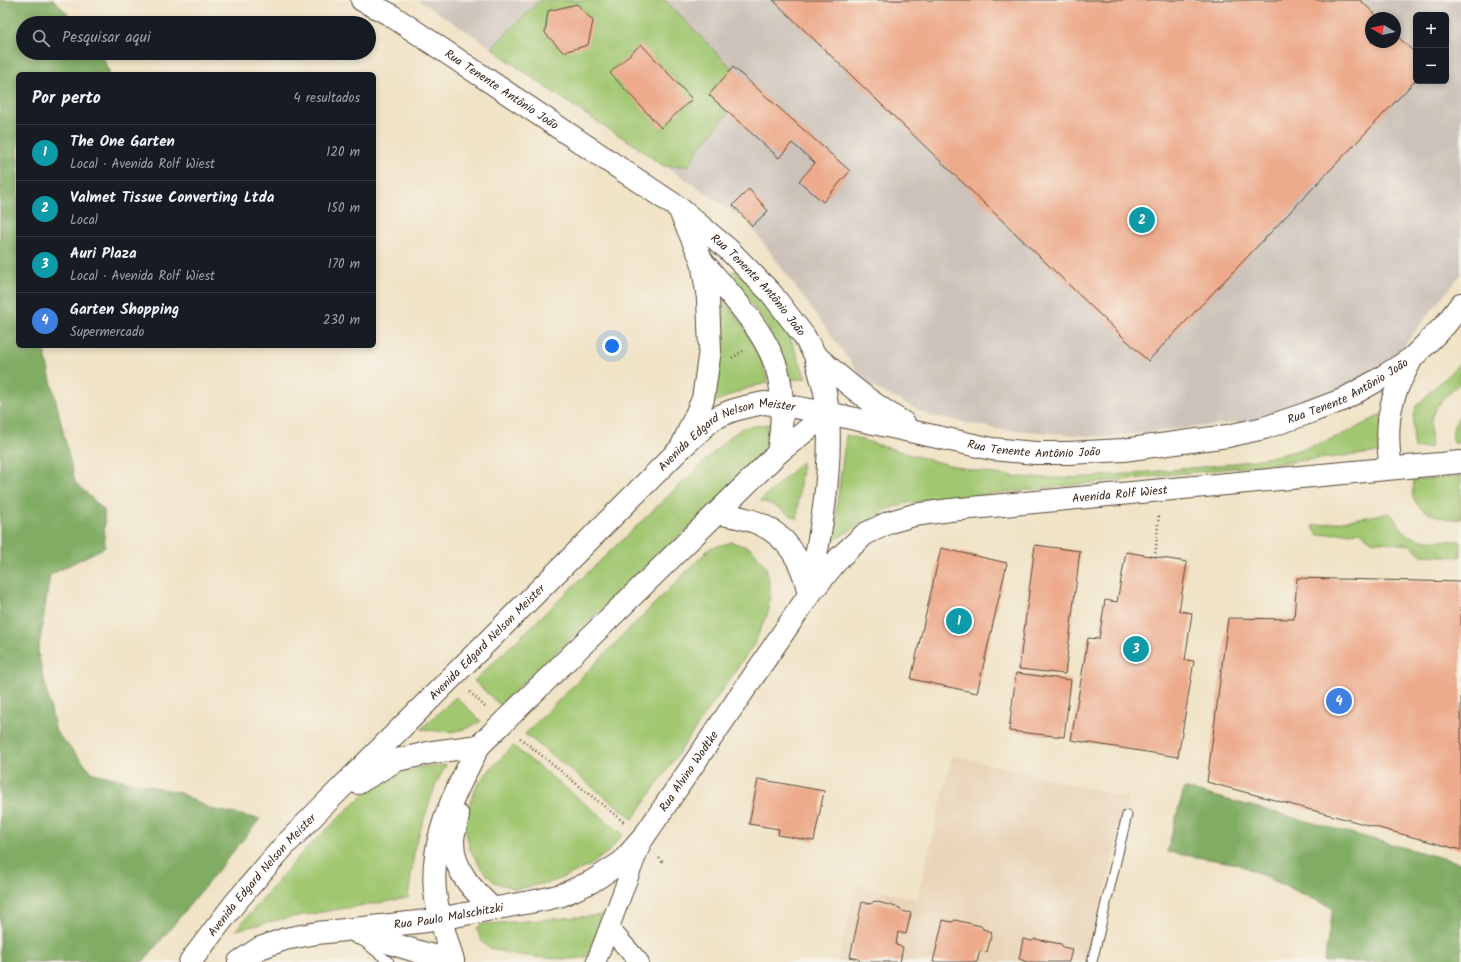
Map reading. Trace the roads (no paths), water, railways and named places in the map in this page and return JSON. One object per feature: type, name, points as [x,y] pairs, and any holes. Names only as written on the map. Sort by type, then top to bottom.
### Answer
[{"type":"main road","name":"Rua Tenente Antônio João","points":[[362,0],[389,14],[679,208],[729,250],[771,293],[801,331],[815,355],[825,392],[828,413],[992,449],[1035,453],[1123,450],[1228,436],[1264,428],[1305,414],[1342,400],[1376,381],[1412,358],[1446,324],[1461,304]]},
{"type":"main road","name":"Rua Tenente Antônio João","points":[[679,208],[702,261],[708,298],[710,350],[703,399],[681,448]]},
{"type":"main road","points":[[702,261],[731,295],[764,339],[771,354],[779,377],[782,405],[782,427],[778,453]]},
{"type":"main road","points":[[815,355],[852,388],[880,409],[924,435]]},
{"type":"main road","points":[[1391,468],[1389,452],[1390,413],[1396,391],[1412,358]]},
{"type":"main road","name":"Avenida Edgard Nelson Meister","points":[[190,962],[240,898],[284,846],[320,808],[681,448],[712,419],[745,406],[764,403],[828,413]]},
{"type":"main road","points":[[455,962],[441,919],[436,897],[435,870],[438,845],[444,820],[457,787],[479,746],[778,453],[828,413]]},
{"type":"main road","points":[[809,595],[822,529],[828,484],[830,442],[828,413]]},
{"type":"main road","name":"Avenida Rolf Wiest","points":[[809,595],[840,557],[865,534],[890,522],[914,515],[950,510],[1461,462]]},
{"type":"main road","points":[[717,513],[740,517],[762,524],[780,536],[795,553],[805,573],[809,595]]},
{"type":"main road","name":"Rua Alvino Wodtke","points":[[643,838],[809,595]]},
{"type":"main road","points":[[320,808],[397,760],[433,752],[479,746]]},
{"type":"main road","points":[[479,746],[460,806],[453,840],[457,865],[465,881],[493,909]]},
{"type":"main road","name":"Rua Paulo Malschitzki","points":[[239,962],[260,948],[285,939],[317,933],[441,919],[541,900],[562,894],[591,882],[622,862],[643,838]]},
{"type":"main road","points":[[349,930],[455,962]]},
{"type":"street","name":"Rua Alvino Wodtke","points":[[596,962],[643,838]]},
{"type":"street","points":[[609,928],[640,962]]},
{"type":"lane","points":[[1092,962],[1127,815]]},
{"type":"lane","points":[[349,930],[389,962]]},
{"type":"place","name":"Valmet Tissue Converting Ltda","points":[[1142,220]]},
{"type":"place","name":"The One Garten","points":[[959,621]]},
{"type":"place","name":"Auri Plaza","points":[[1136,649]]},
{"type":"place","name":"Garten Shopping","points":[[1339,701]]}]
